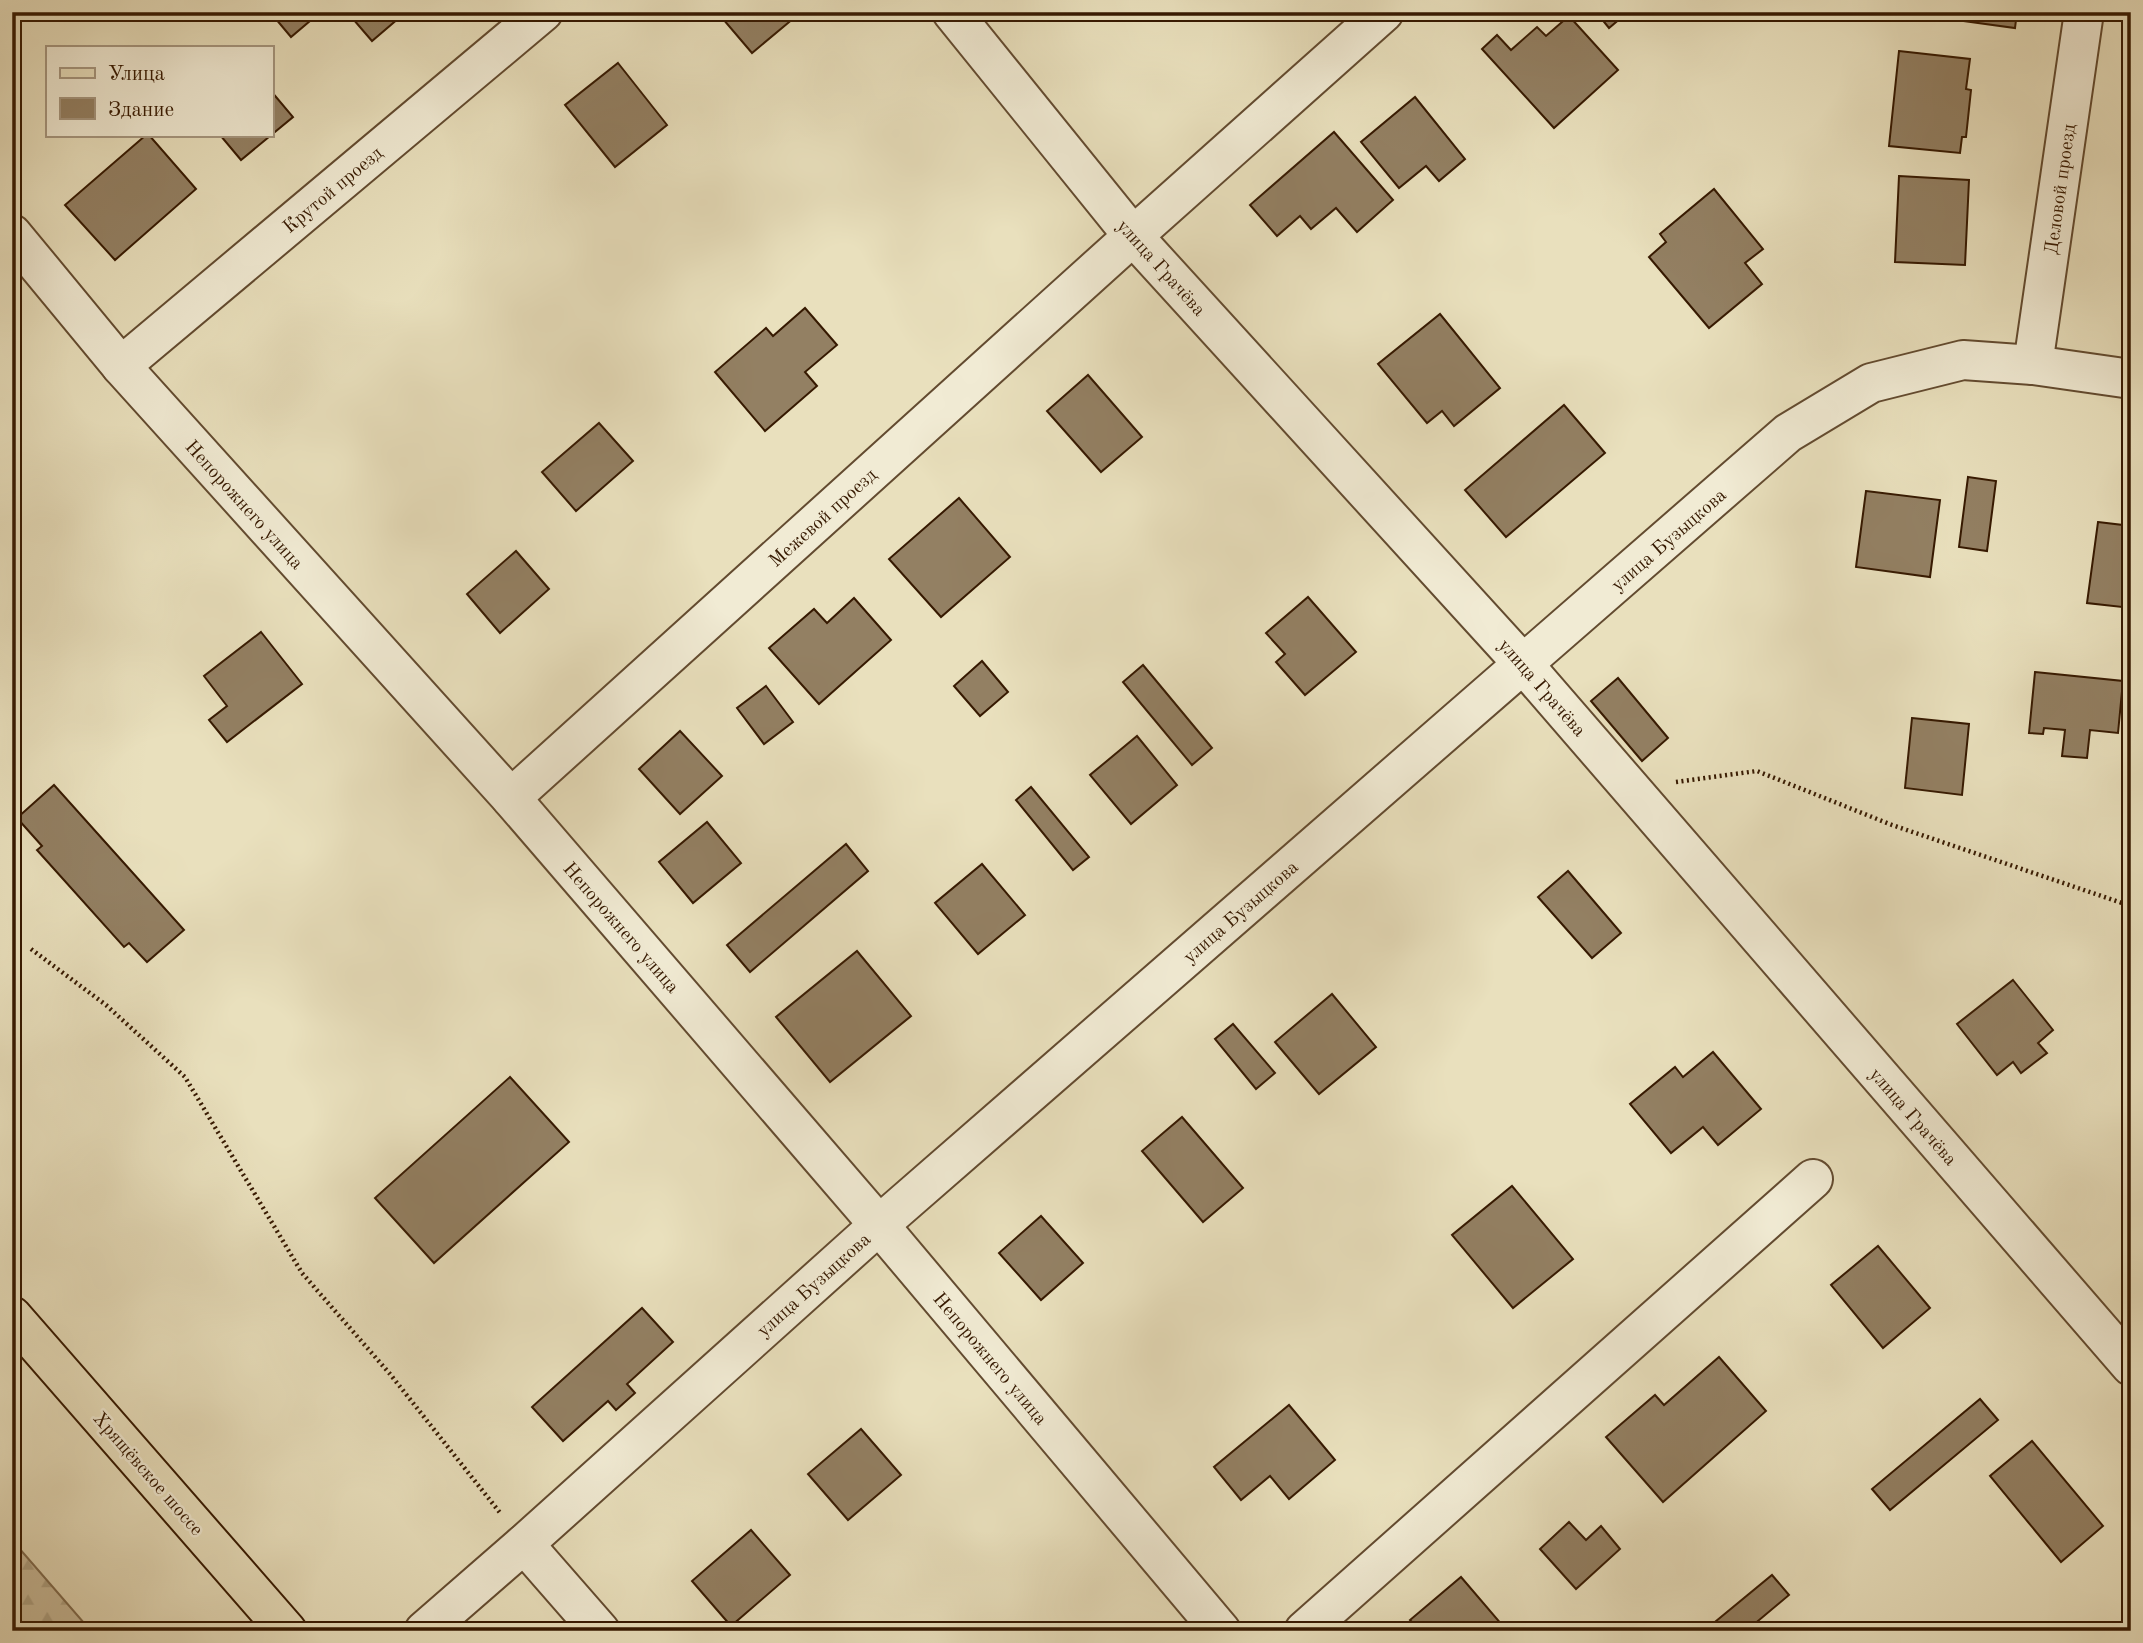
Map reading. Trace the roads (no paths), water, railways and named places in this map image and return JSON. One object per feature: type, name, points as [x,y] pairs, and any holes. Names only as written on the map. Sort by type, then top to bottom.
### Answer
[{"type":"main road","name":"Хрящёвское шоссе","points":[[12,1316],[287,1631]]},
{"type":"street","name":"Крутой проезд","points":[[121,366],[542,12]]},
{"type":"street","name":"улица Грачёва","points":[[952,12],[1133,236],[1524,665],[2131,1366]]},
{"type":"street","name":"Межевой проезд","points":[[511,798],[1384,12]]},
{"type":"street","name":"Деловой проезд","points":[[2033,365],[2084,12]]},
{"type":"street","name":"Непорожнего улица","points":[[12,234],[121,366],[511,798],[879,1225],[1221,1631]]},
{"type":"street","name":"улица Бузыцкова","points":[[424,1631],[879,1225],[1788,433],[1871,383],[1963,360],[2033,365],[2131,379]]},
{"type":"street","points":[[1304,1631],[1813,1179]]},
{"type":"street","points":[[524,1544],[600,1631]]}]
